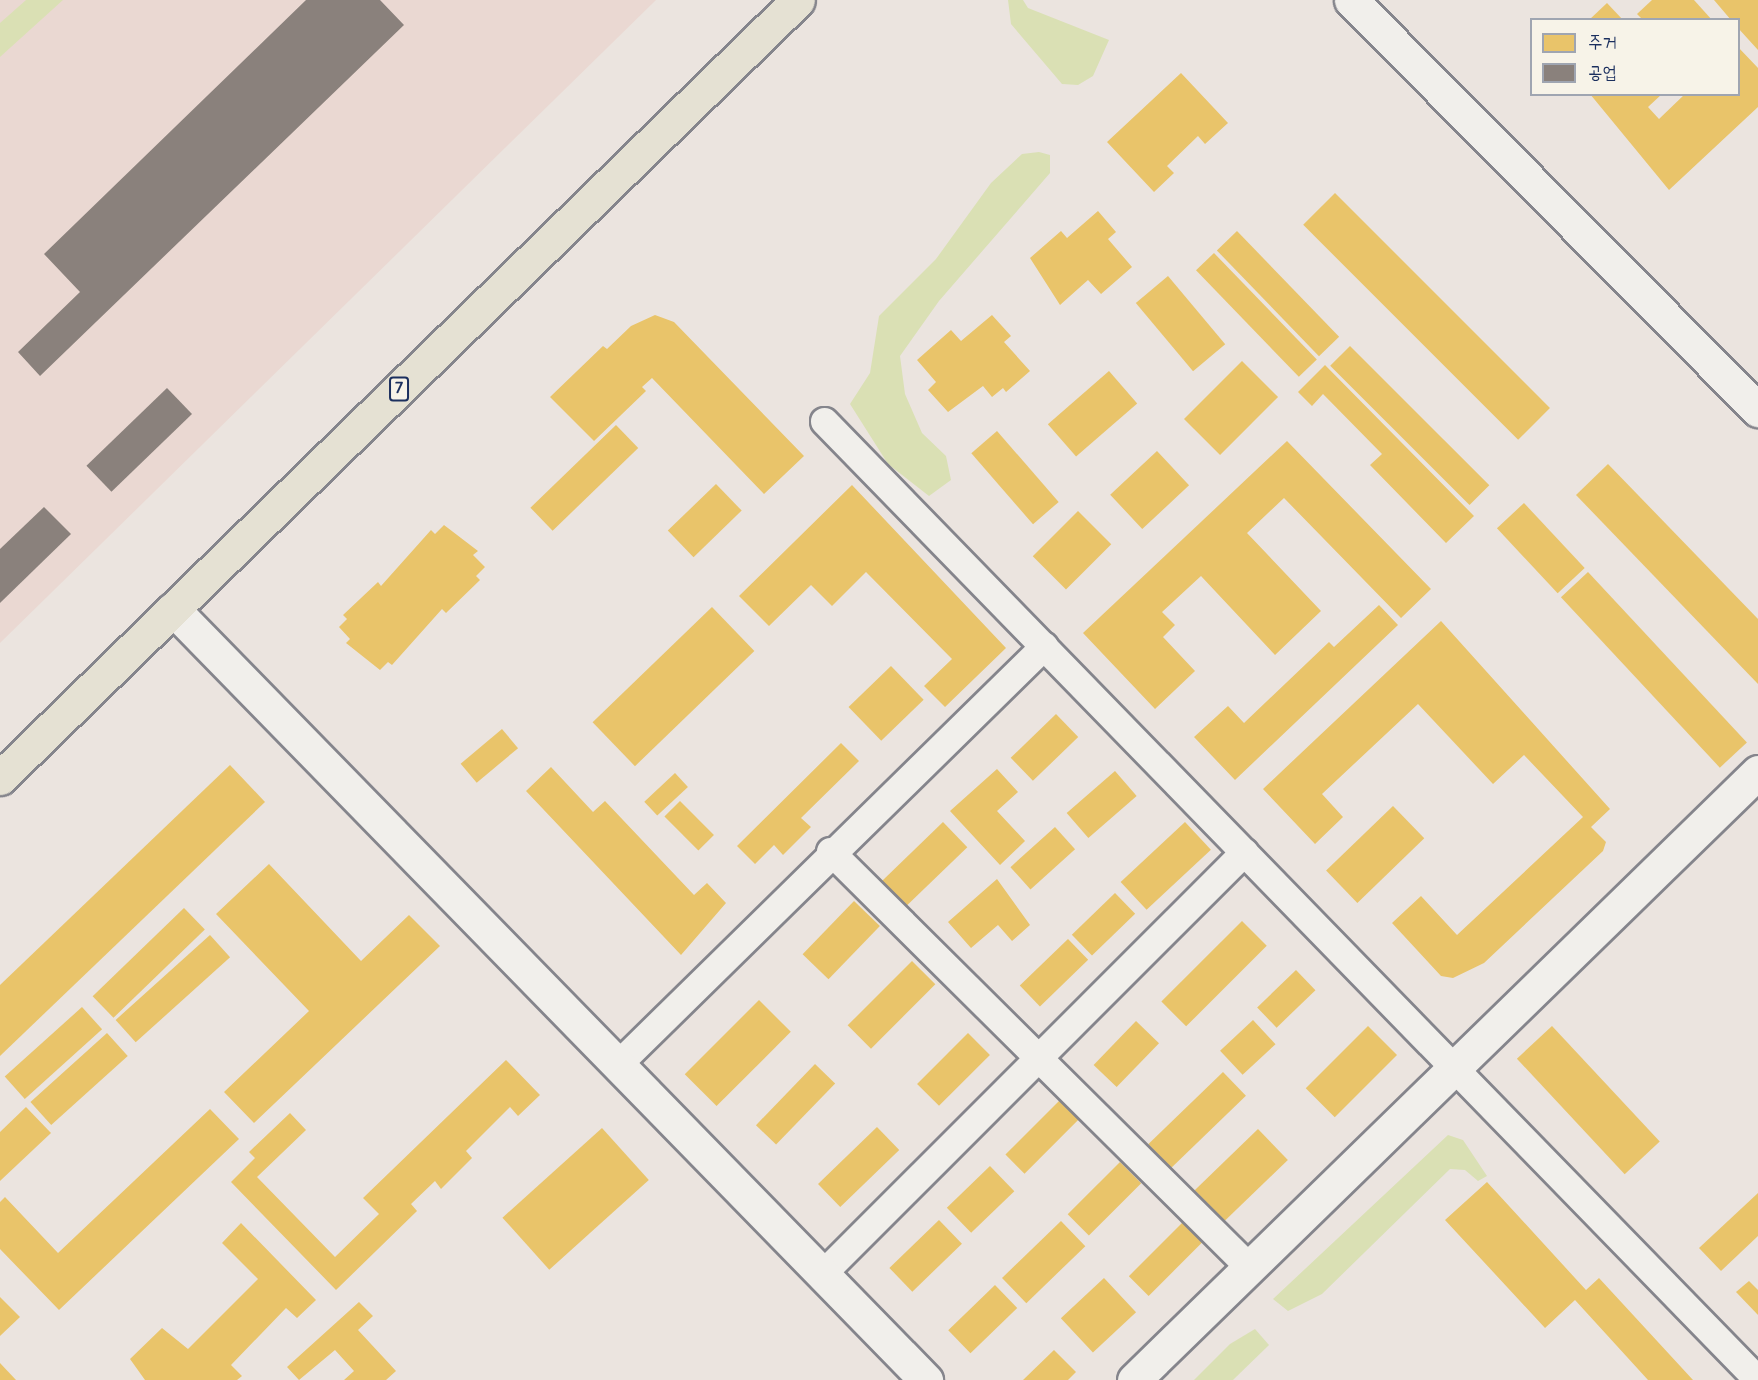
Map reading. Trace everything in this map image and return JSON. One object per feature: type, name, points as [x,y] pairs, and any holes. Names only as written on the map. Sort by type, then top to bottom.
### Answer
[{"type":"highway","name":"7","points":[[0,778],[798,0]]},
{"type":"street","points":[[1351,0],[1758,410]]},
{"type":"street","points":[[824,421],[1758,1380]]},
{"type":"street","points":[[173,609],[926,1380]]},
{"type":"street","points":[[618,1064],[830,851],[1044,646]]},
{"type":"street","points":[[1134,1380],[1758,772]]},
{"type":"street","points":[[830,851],[1250,1268]]},
{"type":"street","points":[[822,1274],[1036,1055],[1244,852]]},
{"type":"shaded area","points":[[0,0],[656,0],[0,643]]},
{"type":"green space","points":[[26,0],[63,0],[0,57],[0,23]]},
{"type":"green space","points":[[1008,0],[1023,0],[1028,8],[1109,40],[1093,76],[1078,85],[1062,84],[1011,24]]},
{"type":"green space","points":[[1039,152],[1050,155],[1050,173],[939,301],[900,356],[905,394],[922,433],[946,456],[951,480],[929,496],[888,464],[850,404],[870,373],[879,316],[936,259],[991,183],[1022,154]]},
{"type":"green space","points":[[1448,1135],[1463,1140],[1487,1176],[1478,1181],[1465,1170],[1450,1169],[1322,1294],[1288,1311],[1273,1299]]},
{"type":"green space","points":[[1255,1329],[1269,1345],[1233,1380],[1194,1380],[1230,1344]]},
{"type":"building: 주거","points":[[1652,0],[1694,0],[1710,18],[1641,18],[1637,14]]},
{"type":"building: 주거","points":[[1714,0],[1758,0],[1758,50],[1740,30],[1740,18],[1729,18]]},
{"type":"building: 주거","points":[[1607,3],[1621,18],[1591,18]]},
{"type":"building: 주거","points":[[1740,49],[1758,68],[1758,107],[1669,190],[1592,96],[1660,96],[1648,107],[1659,119],[1683,96],[1740,96]]},
{"type":"building: 주거","points":[[1181,73],[1228,123],[1205,144],[1198,136],[1167,166],[1174,173],[1154,192],[1107,142]]},
{"type":"building: 주거","points":[[1335,193],[1550,408],[1518,440],[1303,225]]},
{"type":"building: 주거","points":[[1098,211],[1116,232],[1108,239],[1132,267],[1101,294],[1088,280],[1060,305],[1030,258],[1061,231],[1067,238]]},
{"type":"building: 주거","points":[[1237,231],[1339,337],[1319,356],[1217,250]]},
{"type":"building: 주거","points":[[1214,253],[1317,359],[1299,377],[1196,270]]},
{"type":"building: 주거","points":[[1168,276],[1225,344],[1193,371],[1136,303]]},
{"type":"building: 주거","points":[[655,315],[674,322],[804,456],[764,494],[652,378],[642,387],[646,391],[594,441],[550,397],[603,346],[607,349],[631,326]]},
{"type":"building: 주거","points":[[992,315],[1011,336],[1004,342],[1030,371],[1006,392],[1003,388],[992,397],[983,386],[948,412],[928,390],[936,382],[917,360],[951,330],[961,341]]},
{"type":"building: 주거","points":[[1350,346],[1489,485],[1470,505],[1330,366]]},
{"type":"building: 주거","points":[[1242,361],[1278,397],[1220,455],[1184,419]]},
{"type":"building: 주거","points":[[1325,365],[1474,516],[1446,543],[1370,465],[1382,454],[1323,394],[1312,406],[1298,392]]},
{"type":"building: 주거","points":[[1109,371],[1137,403],[1076,457],[1048,424]]},
{"type":"building: 주거","points":[[616,425],[638,448],[553,531],[530,508]]},
{"type":"building: 주거","points":[[997,431],[1059,502],[1033,524],[971,453]]},
{"type":"building: 주거","points":[[1287,441],[1431,589],[1401,618],[1284,498],[1247,533],[1321,611],[1275,655],[1201,576],[1162,612],[1175,625],[1163,637],[1195,671],[1155,709],[1083,633]]},
{"type":"building: 주거","points":[[1157,451],[1189,485],[1142,529],[1110,495]]},
{"type":"building: 주거","points":[[1608,464],[1758,619],[1758,684],[1576,495]]},
{"type":"building: 주거","points":[[716,484],[742,511],[694,557],[668,531]]},
{"type":"building: 주거","points":[[852,485],[1006,648],[945,707],[924,686],[952,659],[866,572],[832,606],[811,585],[769,626],[739,596]]},
{"type":"building: 주거","points":[[1524,503],[1585,568],[1558,593],[1497,528]]},
{"type":"building: 주거","points":[[1078,511],[1111,544],[1066,589],[1033,556]]},
{"type":"building: 주거","points":[[444,525],[478,551],[473,555],[485,567],[476,576],[480,580],[446,613],[442,609],[392,665],[388,662],[380,670],[346,643],[350,639],[339,627],[347,619],[343,615],[378,582],[381,586],[431,530],[435,534]]},
{"type":"building: 주거","points":[[1588,572],[1747,742],[1720,768],[1561,597]]},
{"type":"building: 주거","points":[[1379,605],[1398,625],[1235,780],[1194,737],[1228,706],[1244,723],[1329,642],[1334,647]]},
{"type":"building: 주거","points":[[712,607],[754,651],[635,766],[593,722]]},
{"type":"building: 주거","points":[[1441,621],[1610,809],[1591,827],[1606,842],[1603,851],[1484,963],[1453,978],[1441,976],[1392,923],[1421,896],[1457,935],[1583,817],[1524,755],[1493,784],[1418,704],[1322,794],[1343,817],[1315,844],[1263,789]]},
{"type":"building: 주거","points":[[891,666],[924,700],[881,741],[849,707]]},
{"type":"building: 주거","points":[[1056,714],[1078,737],[1033,781],[1011,758]]},
{"type":"building: 주거","points":[[502,729],[518,748],[477,783],[461,764]]},
{"type":"building: 주거","points":[[841,743],[859,761],[801,818],[811,827],[783,855],[774,845],[755,864],[737,846]]},
{"type":"building: 주거","points":[[230,765],[265,802],[0,1056],[0,985]]},
{"type":"building: 주거","points":[[551,767],[593,812],[605,801],[694,895],[707,883],[726,903],[681,955],[526,791]]},
{"type":"building: 주거","points":[[997,769],[1018,792],[997,811],[1025,841],[1000,865],[950,811]]},
{"type":"building: 주거","points":[[1115,771],[1137,796],[1088,838],[1067,813]]},
{"type":"building: 주거","points":[[675,773],[688,787],[657,816],[644,802]]},
{"type":"building: 주거","points":[[680,801],[714,835],[698,850],[664,817]]},
{"type":"building: 주거","points":[[1393,806],[1424,838],[1357,903],[1326,871]]},
{"type":"building: 주거","points":[[943,822],[967,847],[901,911],[877,886]]},
{"type":"building: 주거","points":[[1185,822],[1211,850],[1147,910],[1121,882]]},
{"type":"building: 주거","points":[[1055,827],[1075,849],[1030,889],[1010,867]]},
{"type":"building: 주거","points":[[269,864],[361,961],[409,915],[440,946],[254,1123],[224,1092],[309,1011],[216,914]]},
{"type":"building: 주거","points":[[997,879],[1030,925],[1012,941],[998,925],[971,948],[948,922]]},
{"type":"building: 주거","points":[[1115,893],[1135,914],[1092,956],[1072,935]]},
{"type":"building: 주거","points":[[854,901],[880,926],[828,979],[803,954]]},
{"type":"building: 주거","points":[[184,908],[205,930],[113,1018],[93,996]]},
{"type":"building: 주거","points":[[1242,921],[1267,946],[1186,1026],[1161,1002]]},
{"type":"building: 주거","points":[[210,935],[230,957],[136,1042],[116,1020]]},
{"type":"building: 주거","points":[[1068,939],[1088,960],[1040,1006],[1020,986]]},
{"type":"building: 주거","points":[[912,961],[935,984],[871,1049],[848,1025]]},
{"type":"building: 주거","points":[[1296,970],[1315,990],[1277,1028],[1257,1008]]},
{"type":"building: 주거","points":[[759,1000],[791,1032],[717,1106],[685,1074]]},
{"type":"building: 주거","points":[[82,1007],[102,1029],[25,1099],[5,1077]]},
{"type":"building: 주거","points":[[1253,1020],[1276,1044],[1243,1075],[1220,1051]]},
{"type":"building: 주거","points":[[1136,1021],[1159,1043],[1117,1087],[1094,1065]]},
{"type":"building: 주거","points":[[1368,1026],[1397,1055],[1335,1117],[1306,1088]]},
{"type":"building: 주거","points":[[1552,1026],[1660,1142],[1625,1174],[1517,1059]]},
{"type":"building: 주거","points":[[107,1033],[128,1056],[51,1125],[30,1102]]},
{"type":"building: 주거","points":[[968,1033],[990,1055],[939,1106],[917,1084]]},
{"type":"building: 주거","points":[[506,1060],[540,1095],[518,1116],[510,1107],[466,1151],[472,1158],[441,1189],[435,1181],[411,1204],[417,1211],[336,1290],[231,1182],[255,1158],[249,1152],[290,1113],[306,1130],[257,1177],[335,1257],[379,1214],[363,1198]]},
{"type":"building: 주거","points":[[815,1064],[835,1083],[776,1145],[756,1125]]},
{"type":"building: 주거","points":[[1223,1072],[1246,1096],[1171,1168],[1148,1144]]},
{"type":"building: 주거","points":[[1062,1098],[1081,1117],[1025,1174],[1005,1155]]},
{"type":"building: 주거","points":[[26,1107],[51,1133],[0,1181],[0,1132]]},
{"type":"building: 주거","points":[[210,1109],[239,1139],[59,1310],[0,1249],[0,1202],[5,1197],[58,1253]]},
{"type":"building: 주거","points":[[877,1127],[899,1150],[840,1207],[818,1184]]},
{"type":"building: 주거","points":[[602,1128],[649,1180],[549,1270],[502,1218]]},
{"type":"building: 주거","points":[[1258,1129],[1288,1160],[1225,1221],[1195,1190]]},
{"type":"building: 주거","points":[[1120,1162],[1141,1183],[1089,1236],[1068,1214]]},
{"type":"building: 주거","points":[[990,1166],[1014,1191],[971,1233],[947,1208]]},
{"type":"building: 주거","points":[[1487,1182],[1586,1290],[1599,1278],[1693,1380],[1648,1380],[1575,1300],[1545,1328],[1445,1220]]},
{"type":"building: 주거","points":[[1758,1193],[1758,1236],[1721,1271],[1699,1248]]},
{"type":"building: 주거","points":[[939,1220],[962,1244],[912,1292],[889,1268]]},
{"type":"building: 주거","points":[[1061,1221],[1085,1246],[1026,1303],[1002,1278]]},
{"type":"building: 주거","points":[[1184,1221],[1204,1241],[1149,1296],[1129,1276]]},
{"type":"building: 주거","points":[[241,1223],[316,1300],[297,1318],[286,1308],[231,1365],[242,1376],[237,1380],[145,1380],[130,1359],[162,1328],[188,1349],[258,1279],[222,1243]]},
{"type":"building: 주거","points":[[1104,1278],[1136,1312],[1093,1353],[1061,1318]]},
{"type":"building: 주거","points":[[1749,1281],[1758,1290],[1758,1315],[1736,1292]]},
{"type":"building: 주거","points":[[995,1285],[1017,1308],[970,1353],[948,1330]]},
{"type":"building: 주거","points":[[0,1297],[20,1317],[0,1336]]},
{"type":"building: 주거","points":[[359,1302],[373,1316],[358,1330],[396,1371],[386,1380],[344,1380],[354,1371],[335,1350],[299,1380],[287,1367]]},
{"type":"building: 주거","points":[[1054,1350],[1076,1372],[1068,1380],[1023,1380]]},
{"type":"building: 주거","points":[[0,1363],[16,1380],[0,1380]]},
{"type":"building: 공업","points":[[306,0],[380,0],[404,25],[40,376],[18,352],[80,292],[44,254]]},
{"type":"building: 공업","points":[[167,388],[192,414],[111,492],[86,466]]},
{"type":"building: 공업","points":[[44,507],[71,534],[0,603],[0,549]]}]
